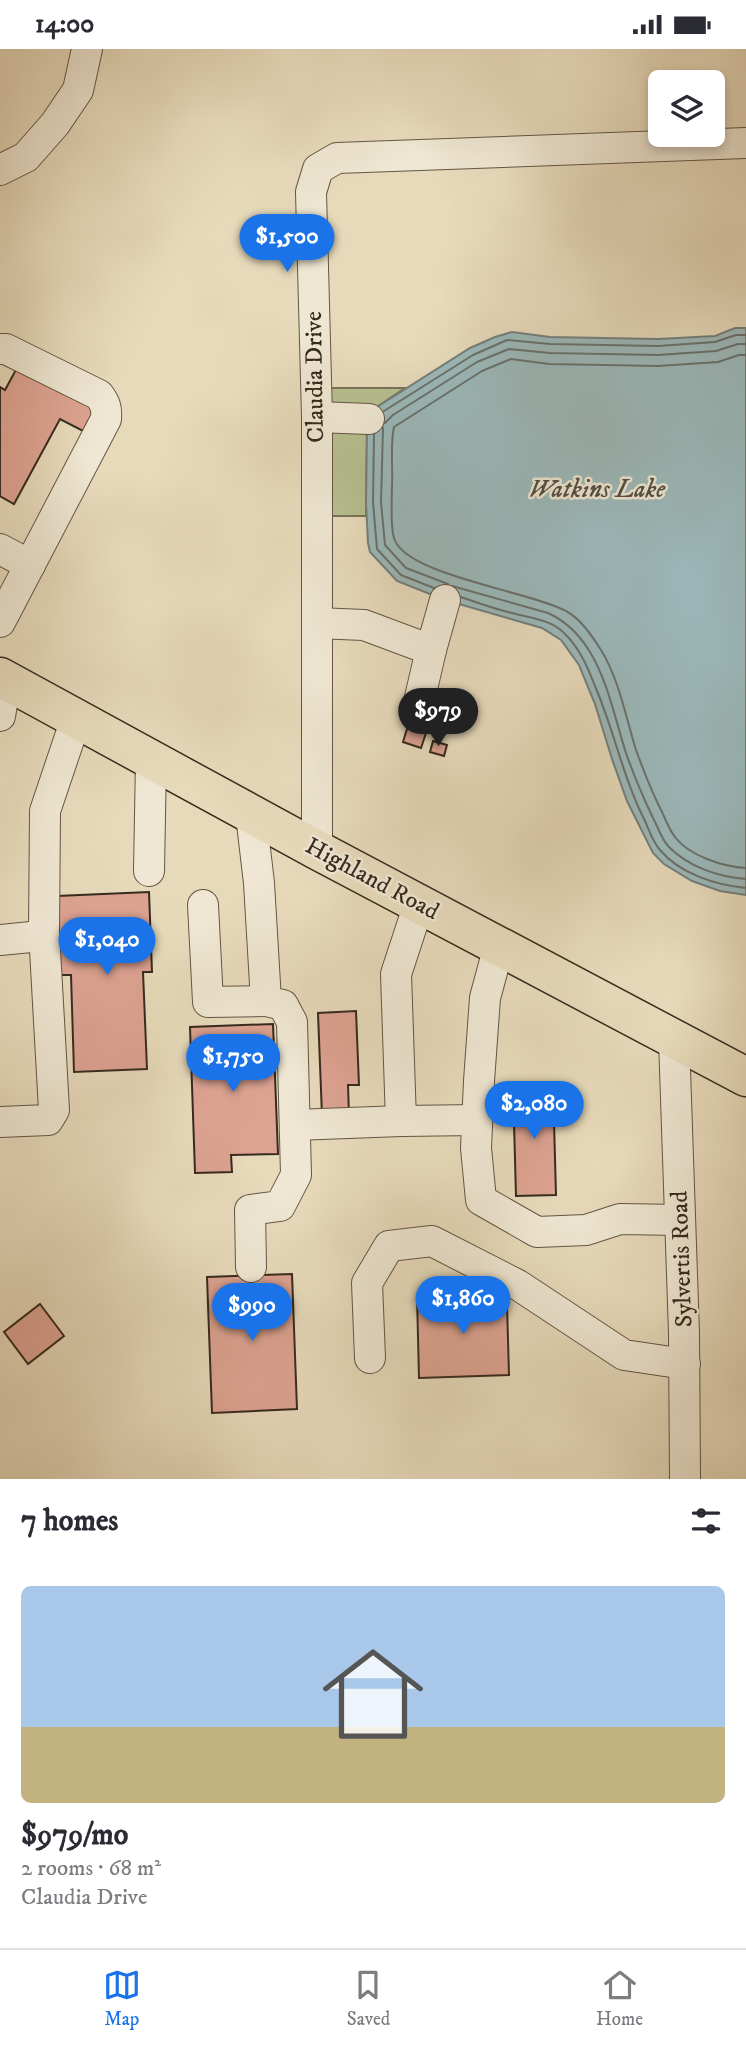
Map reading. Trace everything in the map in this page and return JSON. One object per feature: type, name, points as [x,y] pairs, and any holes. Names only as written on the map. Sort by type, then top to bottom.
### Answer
[{"type":"highway","name":"Highland Road","points":[[2,691],[76,719],[251,815],[746,1077]]},
{"type":"street","points":[[0,170],[26,157],[55,124],[78,90],[87,49]]},
{"type":"street","name":"Claudia Drive","points":[[317,850],[317,417],[311,192],[318,169],[337,158],[746,143]]},
{"type":"street","points":[[0,349],[6,349],[99,395],[107,410],[106,419],[0,622]]},
{"type":"street","points":[[317,417],[369,419]]},
{"type":"street","points":[[0,549],[30,565]]},
{"type":"street","points":[[418,706],[445,600]]},
{"type":"street","points":[[317,623],[364,625],[431,650]]},
{"type":"street","points":[[0,1122],[48,1120],[54,1110],[44,932],[46,811],[76,719]]},
{"type":"street","points":[[149,871],[151,760]]},
{"type":"street","points":[[251,815],[259,883],[266,1001]]},
{"type":"street","points":[[401,1121],[396,974],[419,904]]},
{"type":"street","points":[[203,905],[208,1002],[266,1001],[282,1005],[292,1022],[296,1175],[280,1206],[250,1210],[251,1268]]},
{"type":"street","points":[[0,940],[31,937],[44,932]]},
{"type":"street","points":[[499,946],[485,998],[476,1148],[481,1200],[537,1232],[586,1230],[620,1219],[680,1220]]},
{"type":"street","name":"Sylvertis Road","points":[[674,1040],[685,1364],[685,1479]]},
{"type":"street","points":[[295,1125],[477,1120]]},
{"type":"street","points":[[370,1358],[367,1283],[389,1246],[432,1241],[518,1285],[624,1355],[685,1364]]},
{"type":"green space","points":[[325,388],[405,388],[377,407],[367,429],[366,516],[326,516]]},
{"type":"water","name":"Watkins Lake","points":[[735,328],[746,328],[746,895],[720,891],[692,881],[664,864],[653,853],[627,801],[595,704],[579,665],[561,640],[542,628],[445,600],[397,581],[370,552],[366,502],[367,429],[377,407],[470,348],[512,332],[550,337],[658,339],[715,336]]},
{"type":"building","points":[[18,366],[96,407],[83,431],[60,419],[14,504],[0,496],[0,387],[5,390]]},
{"type":"building","points":[[413,709],[432,715],[421,748],[403,742]]},
{"type":"building","points":[[433,741],[447,745],[444,756],[430,752]]},
{"type":"building","points":[[149,892],[152,972],[143,972],[147,1069],[74,1072],[71,975],[60,975],[57,896]]},
{"type":"building","points":[[356,1011],[359,1085],[348,1085],[349,1115],[322,1116],[318,1013]]},
{"type":"building","points":[[273,1024],[278,1154],[231,1155],[232,1172],[195,1173],[190,1027]]},
{"type":"building","points":[[553,1085],[556,1195],[516,1196],[513,1086]]},
{"type":"building","points":[[292,1274],[297,1409],[212,1413],[207,1277]]},
{"type":"building","points":[[493,1293],[507,1305],[509,1375],[419,1378],[417,1296]]},
{"type":"building","points":[[40,1304],[64,1336],[28,1364],[4,1332]]}]
